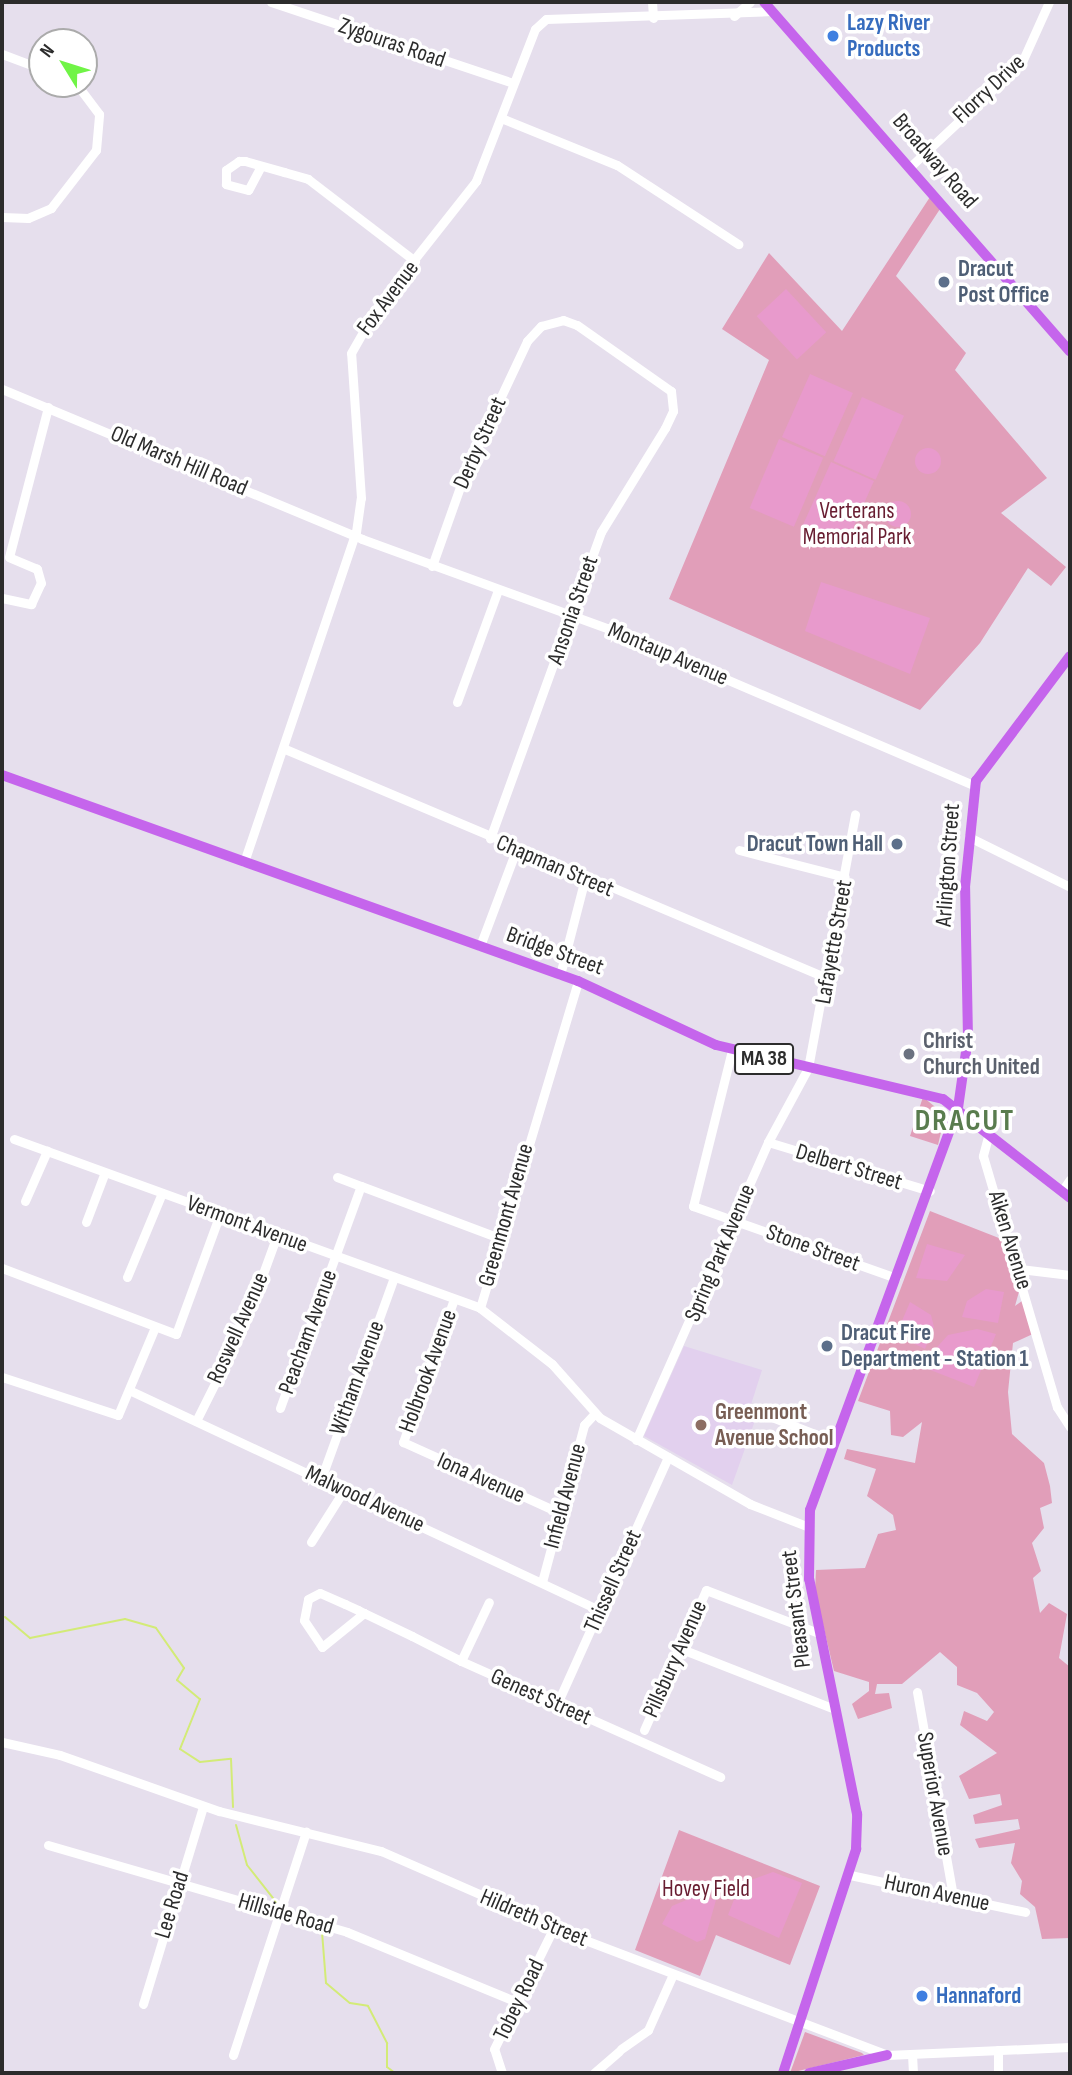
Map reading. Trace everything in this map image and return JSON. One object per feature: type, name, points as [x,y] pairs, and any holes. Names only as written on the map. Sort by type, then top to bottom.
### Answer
[{"type":"main road","name":"Broadway Road","points":[[764,2],[912,165],[1070,351]]},
{"type":"main road","name":"Arlington Street","points":[[958,1108],[968,1038],[969,837],[975,786],[988,760],[1070,656]]},
{"type":"main road","name":"Bridge Street","points":[[2,775],[578,981],[732,1050],[808,1068],[915,1088],[958,1108],[1066,1194]]},
{"type":"main road","name":"Pleasant Street","points":[[783,2073],[801,2027],[850,1875],[857,1814],[816,1632],[809,1527],[835,1443],[930,1191],[958,1108]]},
{"type":"main road","points":[[809,2073],[887,2054]]},
{"type":"street","name":"Zygouras Road","points":[[271,2],[513,83]]},
{"type":"street","points":[[652,2],[653,18]]},
{"type":"street","points":[[733,17],[750,2]]},
{"type":"street","name":"Florry Drive","points":[[912,165],[1022,62],[1049,2]]},
{"type":"street","name":"Fox Avenue","points":[[244,862],[285,749],[355,536],[361,498],[351,353],[379,304],[476,181],[513,83],[546,19],[733,17],[772,11]]},
{"type":"street","points":[[2,54],[28,64]]},
{"type":"street","points":[[2,216],[28,218],[51,208],[91,158],[99,114],[87,98]]},
{"type":"street","points":[[501,118],[617,165],[738,244]]},
{"type":"street","points":[[261,166],[331,191],[415,261]]},
{"type":"street","name":"Derby Street","points":[[432,566],[465,473],[541,326],[562,320],[577,325],[671,391]]},
{"type":"street","name":"Old Marsh Hill Road","points":[[2,388],[355,536]]},
{"type":"street","name":"Ansonia Street","points":[[490,838],[601,532],[673,411],[671,391]]},
{"type":"street","points":[[2,598],[31,604],[41,583],[37,569],[9,557],[48,407]]},
{"type":"street","name":"Montaup Avenue","points":[[355,536],[571,615],[975,786]]},
{"type":"street","points":[[457,702],[498,590]]},
{"type":"street","name":"Chapman Street","points":[[285,749],[516,850],[827,978]]},
{"type":"street","name":"Lafayette Street","points":[[808,1068],[827,978],[855,814]]},
{"type":"street","points":[[969,837],[1070,887]]},
{"type":"street","points":[[480,946],[516,850]]},
{"type":"street","points":[[739,850],[845,877]]},
{"type":"street","points":[[560,975],[585,878]]},
{"type":"street","name":"Greenmont Avenue","points":[[578,981],[480,1308],[552,1364],[595,1413],[636,1440],[789,1524],[809,1527]]},
{"type":"street","name":"Stone Street","points":[[732,1050],[692,1202],[734,1220],[897,1278]]},
{"type":"street","name":"Spring Park Avenue","points":[[636,1440],[768,1142],[808,1068]]},
{"type":"street","name":"Aiken Avenue","points":[[989,1133],[983,1156],[1020,1269],[1054,1397],[1070,1427]]},
{"type":"street","name":"Vermont Avenue","points":[[14,1139],[480,1308]]},
{"type":"street","name":"Delbert Street","points":[[768,1142],[930,1191]]},
{"type":"street","points":[[25,1201],[47,1151]]},
{"type":"street","points":[[86,1222],[105,1172]]},
{"type":"street","points":[[337,1177],[499,1238]]},
{"type":"street","points":[[1066,1194],[1070,1179]]},
{"type":"street","name":"Peacham Avenue","points":[[280,1408],[361,1186]]},
{"type":"street","points":[[127,1277],[162,1193]]},
{"type":"street","points":[[2,1268],[176,1334],[220,1214]]},
{"type":"street","name":"Roswell Avenue","points":[[196,1421],[244,1323],[277,1235]]},
{"type":"street","points":[[1020,1269],[1070,1275]]},
{"type":"street","name":"Witham Avenue","points":[[321,1479],[394,1277]]},
{"type":"street","name":"Holbrook Avenue","points":[[403,1442],[454,1299]]},
{"type":"street","points":[[2,1377],[118,1415],[155,1327]]},
{"type":"street","name":"Malwood Avenue","points":[[129,1390],[599,1610]]},
{"type":"street","points":[[754,1410],[835,1443]]},
{"type":"street","name":"Infield Avenue","points":[[542,1582],[584,1425],[595,1413]]},
{"type":"street","name":"Iona Avenue","points":[[403,1442],[560,1513]]},
{"type":"street","name":"Thissell Street","points":[[557,1704],[668,1457]]},
{"type":"street","points":[[312,1542],[344,1490]]},
{"type":"street","name":"Pillsbury Avenue","points":[[644,1730],[706,1590],[816,1632]]},
{"type":"street","name":"Genest Street","points":[[364,1613],[322,1647],[303,1620],[309,1599],[320,1593],[364,1613],[461,1661],[720,1777]]},
{"type":"street","points":[[461,1661],[489,1602]]},
{"type":"street","points":[[679,1648],[832,1708]]},
{"type":"street","name":"Superior Avenue","points":[[917,1692],[953,1897]]},
{"type":"street","name":"Hildreth Street","points":[[2,1742],[203,1806],[392,1855],[554,1927],[801,2027],[887,2054],[1070,2048]]},
{"type":"street","name":"Lee Road","points":[[143,2004],[203,1806]]},
{"type":"street","points":[[233,2056],[282,1913],[306,1832]]},
{"type":"street","name":"Hillside Road","points":[[48,1845],[395,1949],[517,2002]]},
{"type":"street","name":"Huron Avenue","points":[[850,1875],[1025,1912]]},
{"type":"street","name":"Tobey Road","points":[[502,2073],[494,2049],[554,1927]]},
{"type":"street","points":[[594,2073],[648,2030],[673,1974]]},
{"type":"street","points":[[998,2050],[998,2073]]},
{"type":"street","points":[[912,2054],[913,2073]]},
{"type":"shaded area","points":[[786,289],[826,332],[797,359],[757,316]]},
{"type":"shaded area","points":[[810,374],[853,393],[825,456],[782,437]]},
{"type":"shaded area","points":[[862,397],[904,416],[876,480],[834,461]]},
{"type":"shaded area","points":[[779,439],[823,458],[794,527],[750,508]]},
{"type":"shaded area","points":[[928,448],[937,452],[941,461],[937,470],[928,474],[919,470],[915,461],[919,452]]},
{"type":"shaded area","points":[[831,462],[874,481],[844,549],[801,530]]},
{"type":"shaded area","points":[[898,501],[907,505],[911,514],[907,523],[898,527],[889,523],[885,514],[889,505]]},
{"type":"shaded area","points":[[821,582],[930,618],[910,674],[805,631]]},
{"type":"shaded area","points":[[927,1244],[965,1255],[947,1281],[916,1278]]},
{"type":"shaded area","points":[[986,1289],[1004,1292],[998,1323],[962,1317],[967,1301]]},
{"type":"shaded area","points":[[910,1302],[931,1315],[934,1327],[925,1349],[896,1335]]},
{"type":"shaded area","points":[[977,1329],[996,1334],[974,1387],[920,1366],[948,1335]]},
{"type":"shaded area","name":"Greenmont Avenue School","points":[[684,1346],[762,1370],[749,1411],[757,1415],[732,1485],[644,1436]]},
{"type":"shaded area","points":[[773,1872],[802,1883],[779,1938],[728,1915],[740,1884]]},
{"type":"shaded area","points":[[696,1896],[716,1900],[705,1939],[697,1942],[662,1924],[672,1906]]},
{"type":"green space","name":"Verterans Memorial Park","points":[[930,197],[940,209],[896,276],[966,353],[955,370],[1047,478],[1001,513],[1066,567],[1051,586],[1028,568],[980,643],[920,710],[669,599],[769,360],[722,329],[769,253],[842,331]]},
{"type":"green space","points":[[923,1097],[945,1115],[938,1145],[910,1136]]},
{"type":"green space","points":[[930,1211],[1004,1240],[1020,1288],[1015,1306],[1022,1301],[1035,1333],[1013,1343],[1008,1392],[1012,1434],[1044,1463],[1050,1486],[1052,1503],[1040,1508],[1044,1528],[1032,1543],[1041,1571],[1033,1578],[1040,1613],[1049,1603],[1067,1614],[1059,1658],[1070,1667],[1070,1938],[1042,1939],[1035,1907],[1020,1894],[1022,1881],[1011,1863],[1015,1843],[979,1848],[975,1839],[1020,1829],[1018,1819],[975,1824],[973,1815],[1002,1805],[1000,1794],[969,1799],[959,1776],[997,1753],[960,1725],[964,1711],[987,1721],[994,1712],[977,1693],[957,1685],[957,1667],[940,1652],[902,1684],[877,1684],[875,1694],[889,1693],[892,1708],[858,1719],[852,1704],[869,1691],[869,1682],[834,1671],[815,1591],[816,1570],[865,1568],[878,1534],[896,1530],[893,1515],[867,1496],[876,1469],[844,1459],[847,1449],[915,1463],[922,1422],[903,1437],[891,1435],[890,1411],[858,1401]]},
{"type":"green space","name":"Hovey Field","points":[[679,1830],[820,1886],[790,1965],[716,1935],[700,1976],[635,1950]]},
{"type":"green space","points":[[805,2032],[862,2053],[864,2055],[790,2073]]},
{"type":"waterway","points":[[5,1617],[30,1638],[125,1619],[156,1628],[184,1668],[177,1680],[200,1699],[180,1749],[200,1762],[231,1759],[233,1807]]},
{"type":"waterway","points":[[236,1825],[247,1865],[276,1902]]},
{"type":"waterway","points":[[322,1932],[326,1983],[350,2003],[368,2006],[387,2043],[387,2067],[395,2073]]},
{"type":"place","name":"Lazy River Products","points":[[833,36]]},
{"type":"place","name":"Dracut Post Office","points":[[944,282]]},
{"type":"place","name":"Dracut Town Hall","points":[[897,844]]},
{"type":"place","name":"Christ Church United","points":[[909,1054]]},
{"type":"place","name":"Dracut Fire Department - Station 1","points":[[827,1346]]},
{"type":"place","name":"Greenmont Avenue School","points":[[701,1425]]},
{"type":"place","name":"Hannaford","points":[[922,1996]]},
{"type":"district","name":"DRACUT","points":[[965,1121]]}]
